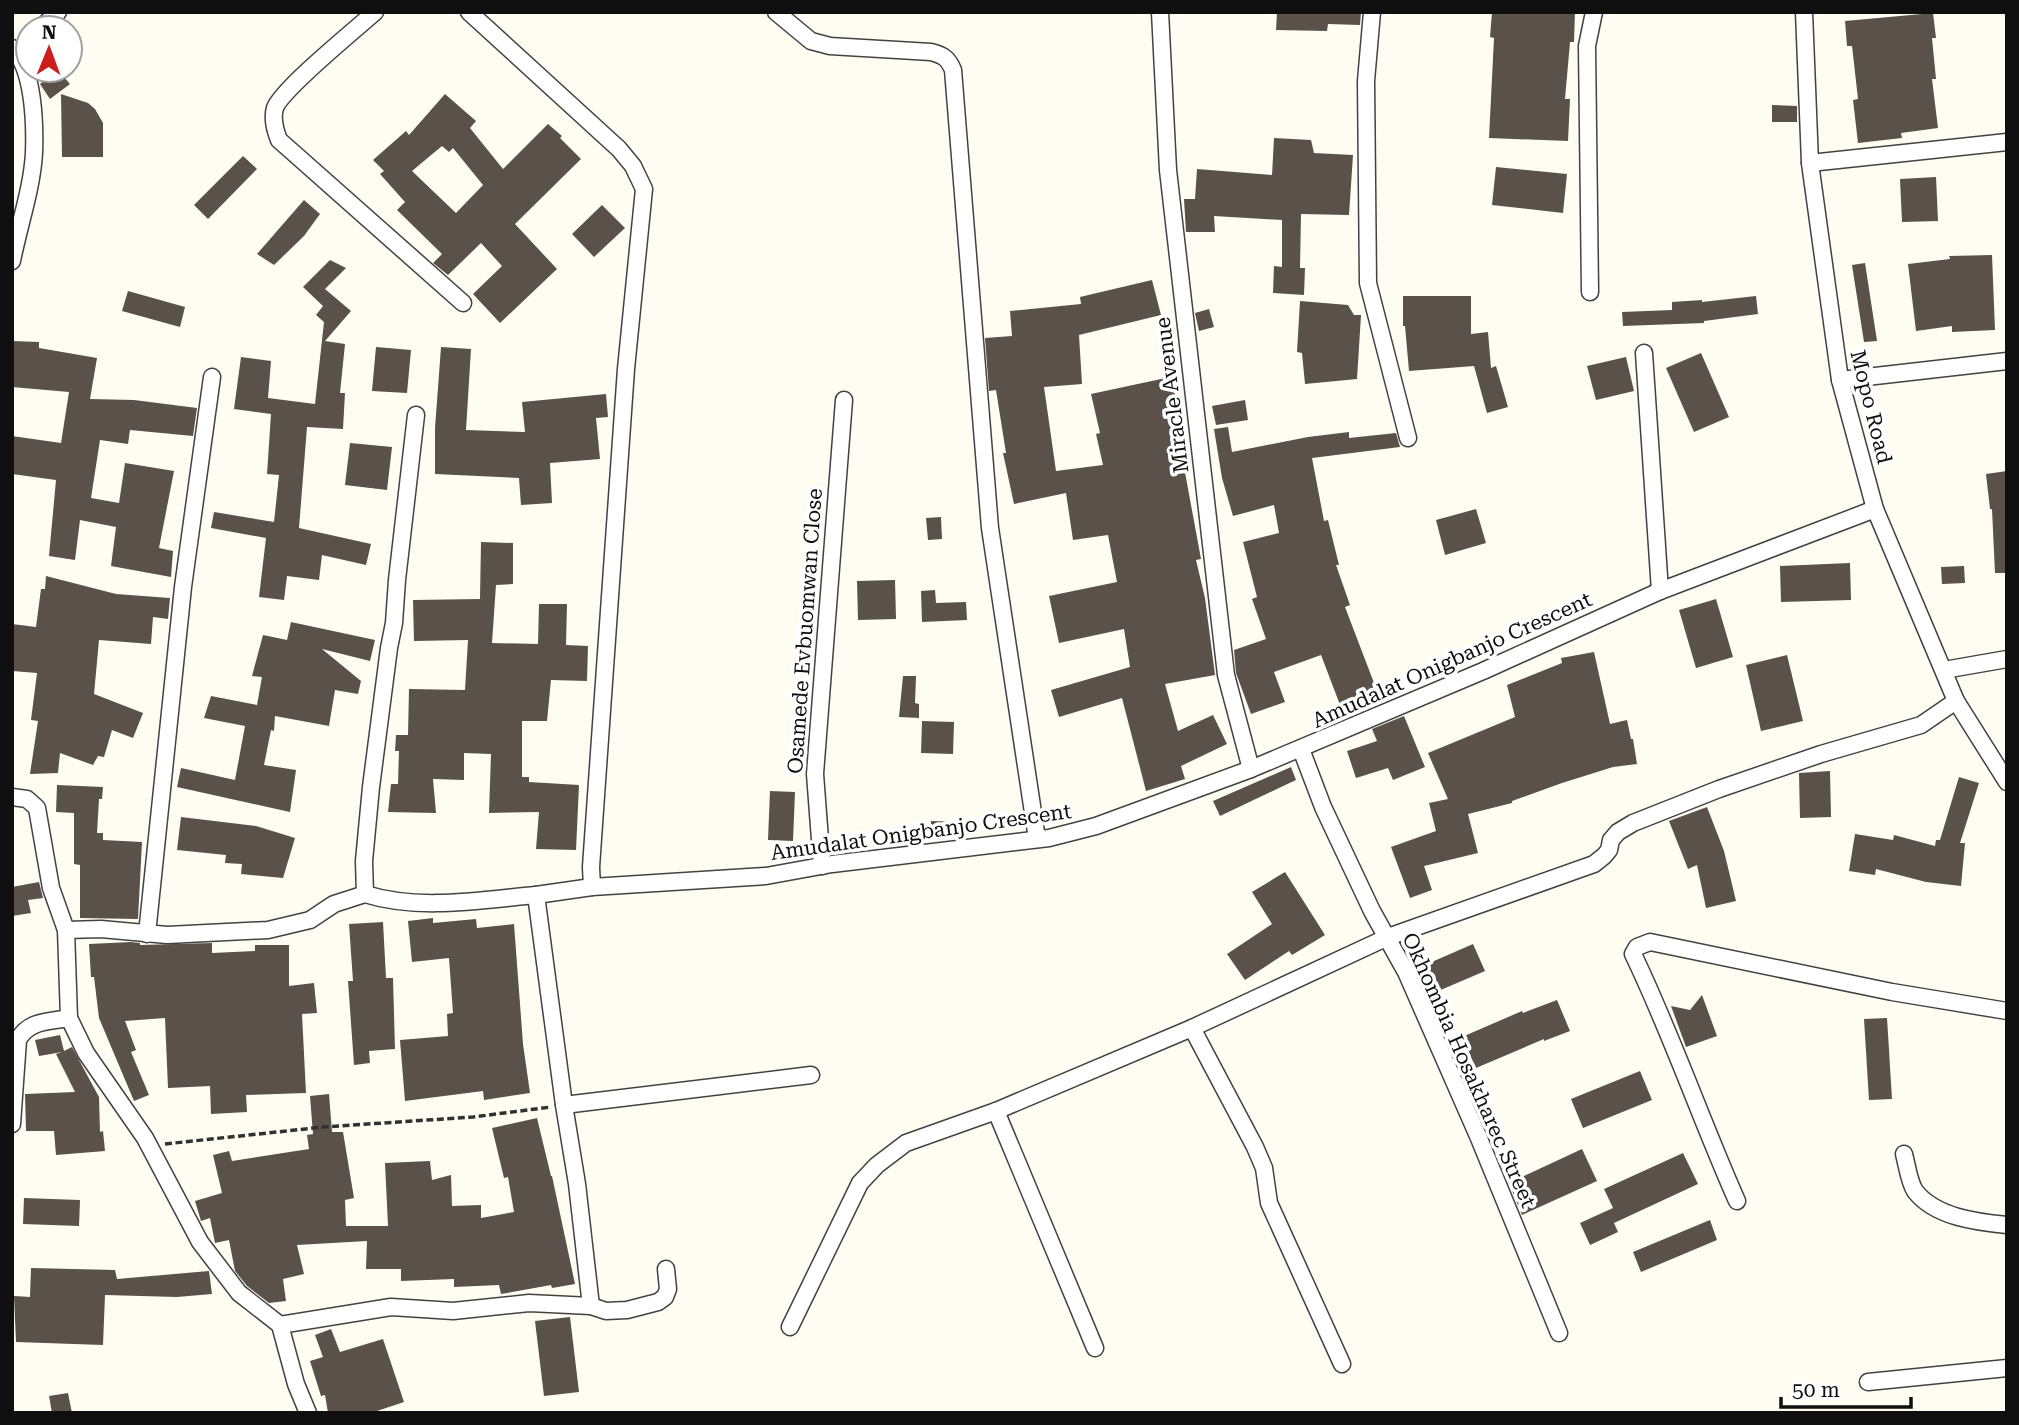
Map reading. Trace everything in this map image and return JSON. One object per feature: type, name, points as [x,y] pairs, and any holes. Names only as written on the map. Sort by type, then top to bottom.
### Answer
[{"type":"street","points":[[374,12],[290,88],[275,107],[274,128],[279,140],[463,303]]},
{"type":"street","points":[[469,12],[619,149],[633,166],[644,189],[625,382],[593,839],[592,887]]},
{"type":"street","points":[[776,12],[811,41],[830,46],[931,52],[942,55],[953,70],[990,528],[1037,839]]},
{"type":"street","name":"Miracle Avenue","points":[[1160,12],[1168,170],[1226,675],[1251,769]]},
{"type":"street","points":[[1371,12],[1366,81],[1368,283],[1408,438]]},
{"type":"street","points":[[1590,292],[1587,46],[1594,12]]},
{"type":"street","name":"Mopo Road","points":[[1804,12],[1810,163],[1840,380],[1875,509],[1956,701],[2007,782]]},
{"type":"street","points":[[12,261],[34,154],[29,84]]},
{"type":"street","points":[[1810,163],[2007,142]]},
{"type":"street","points":[[1644,353],[1660,591]]},
{"type":"street","points":[[1840,380],[2007,361]]},
{"type":"street","points":[[147,934],[183,587],[212,377]]},
{"type":"street","name":"Osamede Evbuomwan Close","points":[[822,866],[815,774],[844,400]]},
{"type":"street","points":[[65,930],[92,929],[147,934],[268,930],[310,920],[334,904],[365,894],[364,861],[371,787],[394,623],[416,415]]},
{"type":"street","name":"Amudalat Onigbanjo Crescent","points":[[365,894],[416,903],[536,895],[592,887],[765,876],[822,866],[1037,839],[1096,826],[1301,749],[1496,666],[1660,591],[1875,509]]},
{"type":"street","points":[[1944,670],[2007,659]]},
{"type":"street","points":[[790,1327],[860,1182],[906,1143],[996,1111],[1192,1028],[1388,937],[1594,864],[1609,850],[1611,840],[1618,832],[1633,823],[1719,789],[1920,724],[1956,701]]},
{"type":"street","name":"Okhombia Hosakharec Street","points":[[1301,749],[1323,807],[1372,911],[1406,972],[1478,1136],[1559,1334]]},
{"type":"street","points":[[12,797],[27,799],[37,808],[51,888],[65,930],[69,1018],[86,1053],[136,1123],[201,1242],[239,1293],[280,1325],[296,1384],[308,1413]]},
{"type":"street","points":[[536,895],[541,948],[577,1184],[591,1307]]},
{"type":"street","points":[[1737,1201],[1708,1137],[1655,999],[1633,954],[1637,947],[1650,942],[1892,992],[2007,1012]]},
{"type":"street","points":[[12,1125],[18,1040],[24,1029],[33,1025],[69,1018]]},
{"type":"street","points":[[1192,1028],[1255,1147],[1264,1168],[1269,1203],[1342,1364]]},
{"type":"street","points":[[564,1105],[811,1075]]},
{"type":"street","points":[[996,1111],[1095,1348]]},
{"type":"street","points":[[1904,1154],[1914,1189],[1933,1209],[1984,1223],[2007,1224]]},
{"type":"street","points":[[280,1325],[391,1307],[453,1311],[529,1303],[591,1307],[606,1311],[627,1310],[658,1302],[665,1297],[668,1289],[666,1269]]},
{"type":"street","points":[[1868,1382],[2007,1368]]},
{"type":"path","points":[[149,1146],[323,1127],[473,1117],[564,1105]]},
{"type":"building","points":[[1277,12],[1361,12],[1360,25],[1328,24],[1327,31],[1276,30]]},
{"type":"building","points":[[1492,12],[1575,12],[1574,42],[1570,42],[1565,99],[1570,99],[1568,141],[1489,138],[1494,38],[1490,37]]},
{"type":"building","points":[[1933,13],[1936,38],[1932,38],[1936,79],[1932,79],[1938,128],[1901,133],[1902,138],[1858,143],[1853,100],[1858,99],[1852,46],[1847,46],[1845,21]]},
{"type":"building","points":[[40,84],[70,84],[50,99]]},
{"type":"building","points":[[61,94],[88,103],[95,109],[103,123],[103,157],[62,157]]},
{"type":"building","points":[[445,94],[476,121],[470,128],[503,169],[548,124],[581,159],[515,224],[557,269],[500,323],[473,294],[502,266],[481,243],[448,275],[433,263],[442,254],[397,210],[405,202],[380,174],[384,171],[373,160],[406,131],[409,135]],"holes":[[[442,146],[449,152],[453,148],[483,185],[456,213],[412,171]]]},
{"type":"building","points":[[1772,105],[1797,106],[1797,122],[1772,122]]},
{"type":"building","points":[[1274,138],[1311,140],[1314,153],[1353,155],[1349,215],[1301,214],[1300,268],[1305,268],[1304,295],[1273,293],[1274,266],[1282,267],[1282,220],[1214,216],[1215,232],[1186,232],[1184,199],[1195,199],[1197,169],[1272,175]]},
{"type":"building","points":[[243,156],[257,169],[208,219],[194,205]]},
{"type":"building","points":[[1496,167],[1567,174],[1563,213],[1492,205]]},
{"type":"building","points":[[1936,177],[1938,221],[1902,222],[1900,179]]},
{"type":"building","points":[[304,200],[320,214],[304,236],[274,265],[257,254]]},
{"type":"building","points":[[602,205],[625,228],[594,257],[572,234]]},
{"type":"building","points":[[1992,255],[1995,330],[1952,332],[1952,326],[1916,331],[1908,264],[1950,259],[1949,256]]},
{"type":"building","points":[[330,260],[346,268],[325,289],[351,311],[325,341],[345,344],[340,393],[345,393],[343,429],[307,427],[299,528],[371,544],[366,565],[322,555],[319,580],[287,576],[284,600],[259,597],[266,538],[211,528],[214,512],[274,522],[279,475],[267,474],[271,414],[234,409],[241,357],[271,361],[268,398],[315,404],[324,322],[316,315],[323,306],[303,287]]},
{"type":"building","points":[[1865,263],[1877,341],[1864,342],[1852,265]]},
{"type":"building","points":[[1152,280],[1161,315],[1079,335],[1082,384],[1044,387],[1056,471],[1103,465],[1096,434],[1100,433],[1091,394],[1175,376],[1191,464],[1184,467],[1201,559],[1196,560],[1205,598],[1215,675],[1165,684],[1178,731],[1213,715],[1227,744],[1181,766],[1185,779],[1146,791],[1122,698],[1059,717],[1051,690],[1130,667],[1124,629],[1059,643],[1049,596],[1117,582],[1108,535],[1073,540],[1066,493],[1014,504],[1003,453],[1006,453],[996,390],[989,391],[985,338],[1012,336],[1010,311],[1081,304],[1080,297]]},
{"type":"building","points":[[128,291],[185,307],[180,327],[122,311]]},
{"type":"building","points":[[1403,296],[1471,296],[1471,334],[1488,332],[1491,368],[1496,366],[1508,407],[1487,413],[1474,366],[1409,371],[1403,326]]},
{"type":"building","points":[[1756,296],[1758,314],[1704,323],[1623,326],[1622,312],[1672,310],[1672,302],[1702,302]]},
{"type":"building","points":[[1300,301],[1348,305],[1354,315],[1361,315],[1357,379],[1305,384],[1302,353],[1297,352]]},
{"type":"building","points":[[1209,309],[1214,327],[1199,331],[1195,313]]},
{"type":"building","points":[[12,341],[39,342],[39,348],[97,358],[90,399],[134,400],[197,408],[193,436],[130,430],[128,444],[100,440],[91,498],[119,503],[125,463],[174,471],[159,548],[173,551],[171,577],[111,566],[116,527],[80,520],[75,560],[49,556],[56,480],[12,474],[12,436],[61,443],[69,392],[12,387]]},
{"type":"building","points":[[376,347],[411,350],[407,393],[372,391]]},
{"type":"building","points":[[441,347],[471,349],[466,430],[525,432],[522,402],[606,394],[608,417],[596,418],[600,459],[550,463],[552,503],[521,505],[519,478],[435,474],[435,428]]},
{"type":"building","points":[[1701,353],[1729,417],[1694,432],[1666,368]]},
{"type":"building","points":[[1626,357],[1634,391],[1596,400],[1587,366]]},
{"type":"building","points":[[1245,400],[1248,420],[1216,425],[1212,406]]},
{"type":"building","points":[[1228,427],[1232,452],[1349,432],[1349,438],[1396,433],[1400,447],[1312,458],[1324,521],[1328,520],[1339,565],[1336,565],[1350,605],[1345,607],[1379,696],[1342,710],[1321,655],[1274,672],[1285,702],[1251,714],[1236,673],[1234,650],[1266,639],[1252,599],[1257,597],[1243,542],[1279,533],[1274,505],[1233,516],[1222,478],[1214,429]]},
{"type":"building","points":[[350,443],[392,447],[387,490],[345,485]]},
{"type":"building","points":[[2007,471],[2007,573],[1995,573],[1992,509],[1986,474]]},
{"type":"building","points":[[1476,509],[1486,543],[1445,555],[1436,520]]},
{"type":"building","points":[[941,517],[942,539],[928,540],[926,518]]},
{"type":"building","points":[[481,542],[513,543],[513,584],[496,585],[492,643],[538,644],[539,604],[567,604],[566,645],[588,646],[587,681],[551,680],[547,721],[522,721],[522,777],[529,777],[529,782],[579,785],[576,850],[536,849],[539,812],[489,813],[491,754],[464,753],[464,780],[433,779],[436,813],[388,812],[391,784],[398,784],[399,751],[395,751],[396,735],[408,735],[409,689],[465,690],[468,640],[414,641],[413,600],[480,599]]},
{"type":"building","points":[[1850,563],[1851,600],[1781,602],[1780,566]]},
{"type":"building","points":[[1964,566],[1965,583],[1942,584],[1941,567]]},
{"type":"building","points":[[46,576],[116,594],[170,598],[168,619],[153,617],[151,644],[99,640],[94,694],[143,713],[133,738],[112,730],[104,757],[98,756],[93,765],[60,753],[58,773],[30,774],[38,721],[31,720],[37,673],[12,671],[12,624],[36,627],[41,589],[45,589]]},
{"type":"building","points":[[895,580],[896,619],[858,620],[857,581]]},
{"type":"building","points":[[935,590],[936,603],[966,602],[967,620],[922,622],[921,591]]},
{"type":"building","points":[[1716,599],[1733,657],[1696,668],[1679,610]]},
{"type":"building","points":[[291,622],[375,640],[370,661],[322,649],[361,681],[358,694],[335,690],[329,726],[275,716],[274,731],[271,730],[264,765],[296,770],[290,812],[177,787],[181,768],[235,780],[245,726],[204,718],[211,696],[257,705],[262,677],[252,676],[263,635],[287,640]]},
{"type":"building","points":[[1594,652],[1610,724],[1627,720],[1637,764],[1613,767],[1512,803],[1468,814],[1478,853],[1424,866],[1432,890],[1410,898],[1391,847],[1436,831],[1429,803],[1448,799],[1428,753],[1515,717],[1507,685],[1562,663],[1561,658]]},
{"type":"building","points":[[1787,655],[1803,721],[1761,731],[1746,665]]},
{"type":"building","points":[[903,676],[916,676],[915,703],[919,704],[919,718],[899,717]]},
{"type":"building","points":[[1404,716],[1425,767],[1393,780],[1388,768],[1356,778],[1347,751],[1377,741],[1372,729]]},
{"type":"building","points":[[922,721],[954,722],[953,754],[921,753]]},
{"type":"building","points":[[1291,767],[1296,780],[1220,816],[1213,801]]},
{"type":"building","points":[[1830,771],[1831,817],[1800,818],[1799,773]]},
{"type":"building","points":[[1959,777],[1979,783],[1960,843],[1965,843],[1961,886],[1926,882],[1876,869],[1875,875],[1849,871],[1855,834],[1893,840],[1894,835],[1935,846],[1936,840],[1940,840]]},
{"type":"building","points":[[57,785],[103,787],[102,799],[99,799],[97,833],[103,833],[103,840],[142,842],[138,919],[80,918],[80,865],[74,864],[74,813],[56,812]]},
{"type":"building","points":[[770,791],[795,792],[793,841],[768,840]]},
{"type":"building","points":[[1707,807],[1724,851],[1736,901],[1706,908],[1697,865],[1688,869],[1669,821]]},
{"type":"building","points":[[181,817],[256,826],[295,838],[283,878],[241,874],[242,864],[225,863],[226,855],[177,850]]},
{"type":"building","points":[[931,821],[962,822],[961,836],[931,835]]},
{"type":"building","points":[[1285,872],[1325,935],[1292,955],[1289,951],[1245,980],[1227,954],[1272,924],[1252,892]]},
{"type":"building","points":[[39,882],[43,898],[28,900],[31,913],[12,916],[12,887]]},
{"type":"building","points":[[433,918],[433,923],[476,919],[477,928],[514,924],[523,1044],[530,1093],[484,1100],[483,1091],[405,1101],[400,1040],[448,1036],[447,1014],[453,1013],[449,958],[412,962],[408,921]]},
{"type":"building","points":[[383,922],[386,978],[393,978],[395,1049],[369,1051],[370,1063],[354,1065],[348,981],[353,981],[349,924]]},
{"type":"building","points":[[131,942],[140,945],[212,943],[212,953],[255,951],[255,945],[289,945],[289,986],[314,983],[317,1013],[302,1014],[306,1093],[246,1095],[247,1112],[211,1114],[210,1086],[168,1088],[165,1018],[125,1021],[136,1050],[131,1052],[149,1095],[134,1101],[99,1018],[94,977],[91,977],[89,944]]},
{"type":"building","points":[[1473,944],[1485,971],[1429,995],[1418,968]]},
{"type":"building","points":[[1702,995],[1717,1036],[1686,1047],[1671,1006],[1690,1010]]},
{"type":"building","points":[[1557,1000],[1570,1031],[1476,1068],[1462,1037],[1522,1011],[1523,1013]]},
{"type":"building","points":[[1887,1018],[1892,1099],[1869,1100],[1864,1019]]},
{"type":"building","points":[[60,1035],[64,1051],[72,1047],[99,1097],[100,1132],[103,1131],[105,1151],[56,1155],[54,1131],[26,1131],[25,1094],[75,1092],[56,1054],[62,1052],[39,1056],[35,1040]]},
{"type":"building","points":[[1640,1071],[1652,1100],[1583,1128],[1571,1099]]},
{"type":"building","points":[[329,1094],[332,1132],[343,1132],[354,1198],[345,1200],[346,1226],[388,1226],[385,1163],[430,1161],[432,1180],[451,1175],[452,1206],[481,1205],[481,1218],[514,1212],[508,1177],[504,1178],[492,1128],[537,1118],[575,1284],[552,1288],[551,1285],[501,1294],[499,1285],[454,1287],[454,1279],[401,1281],[401,1269],[366,1269],[367,1241],[297,1245],[304,1274],[283,1279],[286,1301],[269,1303],[247,1286],[235,1271],[229,1240],[215,1243],[210,1218],[201,1221],[195,1201],[222,1193],[213,1155],[229,1151],[232,1161],[309,1149],[307,1135],[313,1134],[310,1096]]},
{"type":"building","points":[[1582,1149],[1597,1181],[1522,1215],[1509,1183]]},
{"type":"building","points":[[1683,1153],[1698,1184],[1614,1223],[1618,1232],[1590,1245],[1580,1223],[1613,1208],[1604,1189]]},
{"type":"building","points":[[24,1198],[80,1200],[79,1226],[23,1224]]},
{"type":"building","points":[[1710,1220],[1717,1240],[1641,1272],[1633,1252]]},
{"type":"building","points":[[31,1268],[115,1270],[117,1279],[209,1271],[212,1294],[177,1297],[105,1295],[103,1345],[16,1342],[14,1296],[30,1297]]},
{"type":"building","points":[[570,1317],[579,1392],[544,1396],[535,1321]]},
{"type":"building","points":[[331,1329],[340,1352],[383,1339],[404,1402],[371,1413],[328,1413],[325,1395],[321,1396],[310,1361],[323,1357],[315,1335]]},
{"type":"building","points":[[68,1393],[72,1413],[52,1413],[49,1396]]}]
